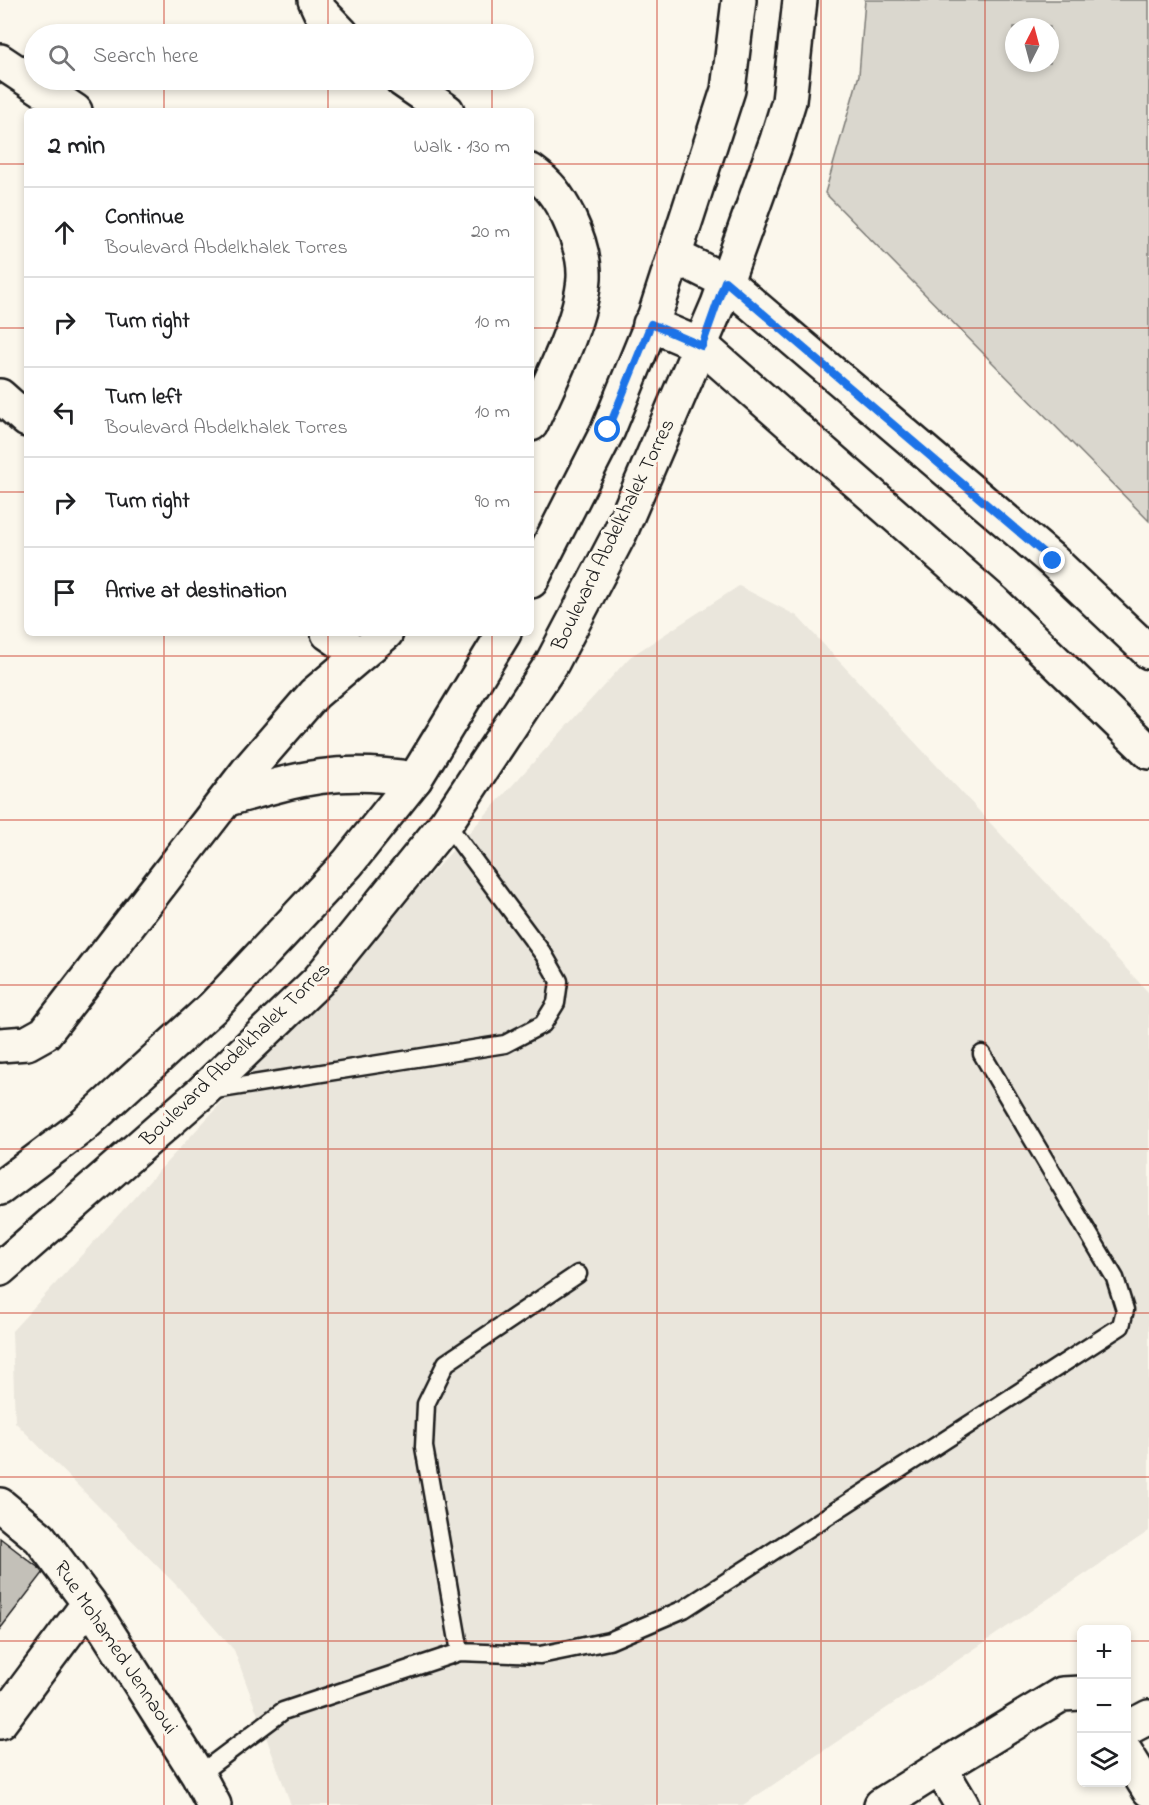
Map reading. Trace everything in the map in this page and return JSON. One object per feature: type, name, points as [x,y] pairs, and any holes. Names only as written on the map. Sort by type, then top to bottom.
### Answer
[{"type":"street","points":[[315,0],[320,11],[332,24]]},
{"type":"street","points":[[534,574],[608,430],[651,324],[728,90],[740,0]]},
{"type":"street","name":"Boulevard Abdelkhalek Torres","points":[[0,1269],[202,1092],[318,981],[446,823],[552,663],[620,533],[702,346],[789,101],[800,0]]},
{"type":"street","points":[[0,61],[24,77]]},
{"type":"street","points":[[44,90],[70,108]]},
{"type":"street","points":[[417,90],[443,108]]},
{"type":"street","points":[[534,173],[550,185],[564,210],[582,255],[584,277],[579,303],[561,355],[534,417]]},
{"type":"street","points":[[675,256],[725,281],[1053,561],[1149,652]]},
{"type":"street","points":[[651,324],[702,346],[994,602],[1149,752]]},
{"type":"street","points":[[0,396],[24,417]]},
{"type":"street","points":[[332,636],[360,655]]},
{"type":"street","points":[[0,1045],[27,1043],[45,1033],[250,768],[314,694],[382,636]]},
{"type":"street","points":[[0,1188],[84,1125],[213,1007],[348,863],[416,779],[502,636]]},
{"type":"street","points":[[228,799],[314,776],[373,772],[416,779]]},
{"type":"street","name":"Rue Mohamed Jennaoui","points":[[0,1505],[40,1538],[88,1604],[198,1775],[214,1805]]},
{"type":"street","points":[[0,1722],[88,1604]]},
{"type":"street","points":[[881,1805],[1062,1694],[1077,1693]]},
{"type":"street","points":[[1131,1726],[1149,1717]]},
{"type":"street","points":[[1131,1761],[1149,1790]]},
{"type":"street","points":[[940,1768],[962,1805]]},
{"type":"lane","points":[[202,1092],[505,1044],[543,1024],[556,1003],[559,981],[544,955],[446,823]]},
{"type":"lane","points":[[198,1775],[283,1711],[460,1652],[540,1655],[609,1641],[684,1609],[1121,1326],[1125,1310],[1115,1278],[982,1054]]},
{"type":"lane","points":[[460,1652],[424,1447],[426,1404],[447,1363],[578,1274]]},
{"type":"shaded area","points":[[865,0],[1149,0],[1149,521],[825,193],[859,75]]},
{"type":"shaded area","points":[[739,586],[797,616],[1149,993],[1149,1531],[743,1805],[291,1805],[234,1650],[179,1588],[15,1422],[12,1331],[630,657]]},
{"type":"building","points":[[0,1538],[44,1572],[0,1629]]},
{"type":"route","points":[[608,430],[651,324],[702,346],[725,281],[1053,561]]}]
